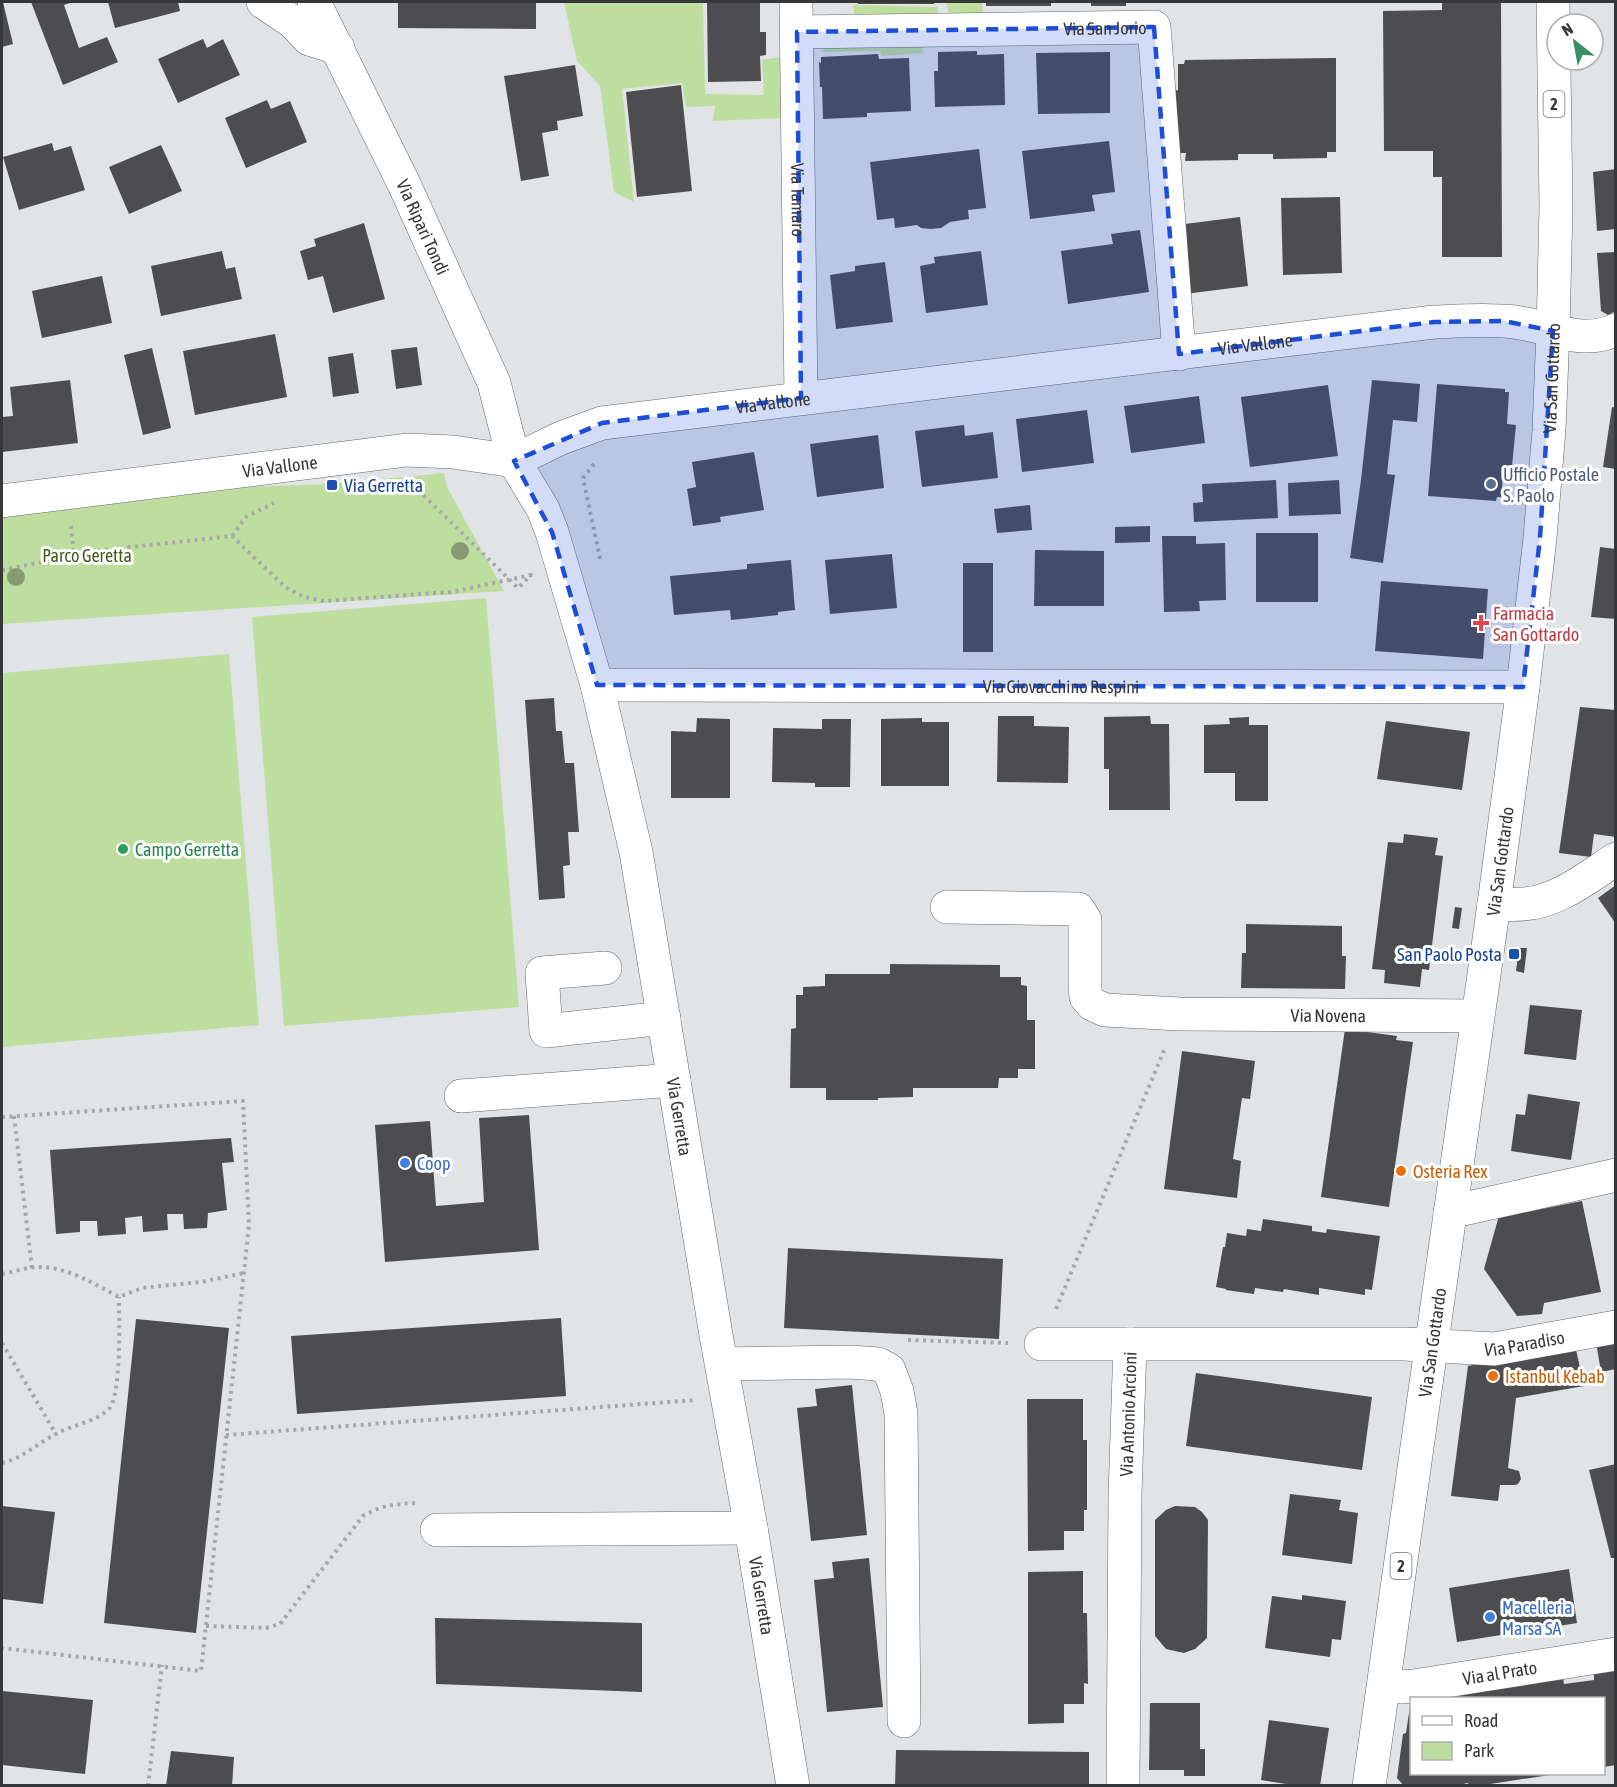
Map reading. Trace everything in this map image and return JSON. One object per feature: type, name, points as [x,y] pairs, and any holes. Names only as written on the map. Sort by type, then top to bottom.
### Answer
[{"type":"street","points":[[262,2],[293,22],[309,39],[338,48]]},
{"type":"street","name":"Via Ripari Tondi","points":[[314,2],[404,184],[494,383],[514,462]]},
{"type":"street","name":"Via San Gottardo","points":[[1370,1785],[1494,904],[1540,538],[1549,430],[1553,331],[1556,207],[1553,2]]},
{"type":"street","name":"Via San Jorio","points":[[797,17],[1154,27],[1179,354]]},
{"type":"street","name":"Via Tamaro","points":[[797,17],[801,398]]},
{"type":"street","name":"Via Vallone","points":[[2,501],[407,450],[453,452],[514,462],[561,438],[602,423],[1434,322],[1483,320],[1518,322],[1583,337],[1616,330]]},
{"type":"street","name":"Via Gerretta","points":[[514,462],[543,509],[552,532],[597,685],[636,852],[793,1785]]},
{"type":"street","name":"Via Giovacchino Respini","points":[[597,685],[1523,687]]},
{"type":"street","points":[[1494,904],[1538,902],[1573,886],[1616,859]]},
{"type":"street","name":"Via Novena","points":[[947,907],[1078,909],[1085,920],[1086,997],[1092,1004],[1105,1010],[1180,1014],[1477,1016]]},
{"type":"street","points":[[605,968],[542,973],[546,1031],[664,1018]]},
{"type":"street","points":[[461,1096],[674,1080]]},
{"type":"street","points":[[1449,1212],[1616,1175]]},
{"type":"street","name":"Via Paradiso","points":[[1431,1346],[1494,1349],[1616,1327]]},
{"type":"street","points":[[1041,1344],[1130,1344]]},
{"type":"street","name":"Via Antonio Arcioni","points":[[1123,1785],[1125,1495],[1130,1344],[1404,1344],[1431,1346]]},
{"type":"street","points":[[722,1364],[850,1362],[879,1364],[890,1370],[897,1390],[901,1414],[904,1721]]},
{"type":"street","points":[[437,1530],[751,1528]]},
{"type":"street","name":"Via al Prato","points":[[1384,1685],[1414,1686],[1616,1654]]},
{"type":"path","points":[[597,461],[583,478],[601,563]]},
{"type":"path","points":[[2,570],[103,550],[232,536],[285,587],[304,597],[324,601],[451,592],[496,582],[508,580],[519,578],[531,575],[518,588],[510,579],[409,481]]},
{"type":"path","points":[[1041,1344],[1180,1014]]},
{"type":"path","points":[[2,1117],[243,1101],[249,1224],[201,1671],[2,1648]]},
{"type":"path","points":[[14,1116],[32,1268]]},
{"type":"path","points":[[2,1274],[32,1268],[60,1269],[119,1296],[142,1288],[201,1282],[244,1274]]},
{"type":"path","points":[[2,1464],[56,1434],[98,1418],[111,1408],[117,1381],[119,1296]]},
{"type":"path","points":[[2,1343],[56,1434]]},
{"type":"path","points":[[226,1435],[728,1397]]},
{"type":"path","points":[[148,1785],[162,1665]]},
{"type":"highlighted area","points":[[1154,27],[1179,354],[1434,322],[1504,321],[1553,331],[1540,538],[1523,687],[597,685],[552,532],[514,461],[602,423],[801,398],[797,32]]},
{"type":"green space","points":[[564,2],[703,2],[705,94],[764,95],[762,60],[781,57],[781,118],[713,121],[715,106],[686,107],[682,83],[622,89],[634,202],[614,192],[600,86],[577,61]]},
{"type":"green space","points":[[946,2],[982,2],[983,13],[949,14]]},
{"type":"green space","points":[[853,5],[938,7],[938,20],[855,20]]},
{"type":"green space","points":[[921,38],[923,53],[881,56],[880,51],[822,52],[830,41]]},
{"type":"green space","name":"Parco Geretta","points":[[444,473],[447,487],[504,591],[2,624],[2,501],[68,493],[329,484]]},
{"type":"green space","points":[[486,598],[519,1007],[284,1026],[252,617]]},
{"type":"green space","name":"Campo Gerretta","points":[[229,654],[259,1025],[2,1047],[2,673]]},
{"type":"building","points":[[2,2],[13,44],[2,47]]},
{"type":"building","points":[[31,2],[73,2],[64,5],[79,48],[107,37],[118,62],[63,85]]},
{"type":"building","points":[[108,2],[178,2],[180,11],[115,28]]},
{"type":"building","points":[[398,2],[536,2],[536,29],[398,28]]},
{"type":"building","points":[[707,2],[760,2],[760,32],[766,32],[766,55],[760,56],[761,81],[708,82]]},
{"type":"building","points":[[858,2],[934,2],[934,4],[858,4]]},
{"type":"building","points":[[986,2],[1051,2],[1051,6],[986,6]]},
{"type":"building","points":[[1091,2],[1126,2],[1126,6],[1091,6]]},
{"type":"building","points":[[1442,2],[1501,2],[1502,257],[1442,257],[1442,177],[1433,177],[1433,151],[1384,151],[1383,11],[1442,10]]},
{"type":"building","points":[[203,39],[207,48],[223,39],[240,75],[178,103],[158,59]]},
{"type":"building","points":[[977,51],[977,55],[1004,54],[1005,105],[935,107],[934,71],[938,71],[938,52]]},
{"type":"building","points":[[1110,52],[1110,113],[1038,114],[1036,53]]},
{"type":"building","points":[[878,54],[879,59],[909,58],[911,111],[867,113],[867,117],[823,119],[819,62],[821,63],[821,57]]},
{"type":"building","points":[[1336,58],[1336,152],[1327,152],[1327,158],[1273,159],[1273,154],[1238,154],[1238,160],[1185,161],[1186,153],[1178,153],[1174,91],[1178,90],[1178,64],[1184,64],[1185,60]]},
{"type":"building","points":[[575,65],[583,116],[557,121],[558,130],[542,133],[549,176],[521,181],[504,76]]},
{"type":"building","points":[[681,85],[692,191],[637,197],[626,92]]},
{"type":"building","points":[[267,100],[271,109],[290,101],[307,142],[246,168],[225,118]]},
{"type":"building","points":[[1109,141],[1115,192],[1092,195],[1095,211],[1030,219],[1022,151]]},
{"type":"building","points":[[52,143],[54,151],[71,146],[85,190],[19,210],[3,157]]},
{"type":"building","points":[[161,145],[182,191],[129,214],[109,167]]},
{"type":"building","points":[[979,149],[986,208],[968,210],[969,219],[950,222],[941,228],[921,228],[917,225],[895,228],[894,218],[877,220],[870,162]]},
{"type":"building","points":[[1616,169],[1616,229],[1597,231],[1593,172]]},
{"type":"building","points":[[1340,197],[1342,273],[1283,275],[1281,198]]},
{"type":"building","points":[[1240,217],[1248,286],[1185,294],[1177,225]]},
{"type":"building","points":[[364,223],[385,299],[333,313],[323,276],[308,280],[300,251],[316,246],[314,239]]},
{"type":"building","points":[[1140,230],[1149,292],[1068,304],[1061,251],[1113,244],[1111,234]]},
{"type":"building","points":[[222,251],[226,269],[235,267],[242,299],[161,316],[151,266]]},
{"type":"building","points":[[981,251],[988,305],[926,313],[920,266],[935,263],[934,257]]},
{"type":"building","points":[[1616,252],[1616,311],[1608,315],[1601,311],[1597,253]]},
{"type":"building","points":[[885,262],[893,322],[836,329],[830,275],[855,271],[855,266]]},
{"type":"building","points":[[102,276],[112,323],[42,338],[32,291]]},
{"type":"building","points":[[275,334],[287,397],[195,415],[183,351]]},
{"type":"building","points":[[417,347],[422,385],[396,389],[391,350]]},
{"type":"building","points":[[152,348],[171,428],[143,435],[124,355]]},
{"type":"building","points":[[353,353],[359,393],[333,397],[328,357]]},
{"type":"building","points":[[70,380],[78,443],[2,452],[2,417],[13,416],[10,387]]},
{"type":"building","points":[[1372,380],[1420,384],[1417,422],[1393,420],[1387,474],[1395,475],[1383,563],[1350,558]]},
{"type":"building","points":[[1437,384],[1505,389],[1505,392],[1509,392],[1507,424],[1516,425],[1512,466],[1504,465],[1501,497],[1497,497],[1496,501],[1428,496]]},
{"type":"building","points":[[1328,385],[1338,456],[1250,467],[1241,397]]},
{"type":"building","points":[[1199,396],[1205,443],[1131,453],[1124,406]]},
{"type":"building","points":[[1612,407],[1616,408],[1616,469],[1603,467]]},
{"type":"building","points":[[1087,410],[1094,463],[1022,472],[1016,419]]},
{"type":"building","points":[[964,425],[965,436],[993,432],[998,478],[922,487],[915,431]]},
{"type":"building","points":[[878,435],[884,488],[817,497],[810,444]]},
{"type":"building","points":[[754,452],[764,510],[720,517],[721,522],[693,526],[687,489],[696,487],[692,462]]},
{"type":"building","points":[[1276,480],[1278,518],[1194,522],[1193,503],[1203,502],[1202,484]]},
{"type":"building","points":[[1339,480],[1341,514],[1289,516],[1288,483]]},
{"type":"building","points":[[1030,505],[1032,530],[997,533],[994,509]]},
{"type":"building","points":[[1150,526],[1150,542],[1115,543],[1115,527]]},
{"type":"building","points":[[1256,533],[1318,533],[1318,602],[1256,602]]},
{"type":"building","points":[[1162,536],[1196,536],[1196,544],[1225,543],[1226,600],[1199,601],[1200,611],[1164,612]]},
{"type":"building","points":[[1600,547],[1616,549],[1616,619],[1591,617]]},
{"type":"building","points":[[1035,550],[1104,551],[1104,606],[1034,606]]},
{"type":"building","points":[[892,554],[897,608],[830,614],[825,560]]},
{"type":"building","points":[[791,560],[795,610],[778,612],[778,615],[731,620],[730,610],[674,615],[670,576],[747,569],[747,564]]},
{"type":"building","points":[[963,563],[993,563],[993,652],[963,652]]},
{"type":"building","points":[[1381,581],[1488,589],[1483,659],[1375,651]]},
{"type":"building","points":[[554,698],[556,731],[562,731],[565,763],[574,763],[579,832],[568,832],[570,865],[563,866],[565,898],[539,900],[525,700]]},
{"type":"building","points":[[1580,707],[1616,710],[1616,837],[1594,834],[1591,857],[1559,853]]},
{"type":"building","points":[[998,716],[1034,716],[1034,726],[1069,727],[1068,783],[997,782]]},
{"type":"building","points":[[1150,716],[1151,724],[1169,724],[1170,810],[1109,810],[1109,769],[1104,769],[1104,717]]},
{"type":"building","points":[[1249,717],[1249,725],[1268,725],[1268,801],[1235,801],[1235,773],[1204,773],[1204,725],[1230,724],[1229,718]]},
{"type":"building","points":[[697,718],[730,719],[730,798],[671,798],[671,731],[696,732]]},
{"type":"building","points":[[922,718],[922,722],[949,722],[949,786],[881,786],[881,719]]},
{"type":"building","points":[[822,719],[851,719],[850,787],[815,787],[815,783],[772,782],[773,728],[822,729]]},
{"type":"building","points":[[1386,721],[1470,732],[1462,790],[1377,779]]},
{"type":"building","points":[[1404,834],[1438,838],[1435,855],[1443,856],[1429,970],[1422,969],[1420,987],[1384,983],[1385,970],[1372,969],[1388,842],[1403,843]]},
{"type":"building","points":[[1616,885],[1616,924],[1598,898]]},
{"type":"building","points":[[1455,907],[1462,908],[1459,929],[1452,928]]},
{"type":"building","points":[[1246,924],[1342,926],[1342,956],[1346,956],[1345,989],[1241,988],[1242,953],[1246,953]]},
{"type":"building","points":[[1519,948],[1527,948],[1524,973],[1516,971]]},
{"type":"building","points":[[890,964],[1000,965],[1000,977],[1021,977],[1021,985],[1027,986],[1027,1020],[1035,1020],[1035,1069],[1018,1069],[1018,1078],[999,1078],[998,1088],[913,1088],[913,1097],[878,1098],[878,1100],[826,1100],[826,1088],[790,1088],[791,1029],[796,1028],[796,995],[803,995],[803,987],[825,986],[825,974],[890,974]]},
{"type":"building","points":[[1530,1005],[1582,1010],[1576,1060],[1524,1054]]},
{"type":"building","points":[[1345,1029],[1397,1036],[1396,1040],[1413,1042],[1389,1207],[1321,1197]]},
{"type":"building","points":[[1182,1051],[1255,1061],[1250,1099],[1242,1098],[1233,1159],[1241,1161],[1237,1198],[1164,1189]]},
{"type":"building","points":[[1528,1094],[1580,1102],[1571,1160],[1511,1151],[1516,1114],[1525,1115]]},
{"type":"building","name":"Coop","points":[[529,1115],[539,1250],[385,1262],[375,1125],[430,1121],[436,1206],[484,1202],[479,1118]]},
{"type":"building","points":[[231,1138],[234,1162],[222,1163],[227,1210],[208,1213],[207,1228],[184,1229],[183,1214],[167,1214],[168,1230],[143,1232],[142,1216],[125,1218],[126,1234],[98,1236],[97,1221],[80,1221],[80,1232],[56,1234],[50,1150]]},
{"type":"building","points":[[1582,1201],[1601,1292],[1544,1303],[1542,1314],[1517,1316],[1484,1269],[1500,1212],[1522,1206],[1526,1212]]},
{"type":"building","points":[[1263,1219],[1312,1226],[1312,1231],[1326,1233],[1327,1229],[1380,1236],[1372,1290],[1365,1289],[1365,1295],[1319,1288],[1319,1295],[1284,1289],[1283,1292],[1255,1288],[1254,1294],[1216,1287],[1227,1233],[1246,1236],[1247,1229],[1261,1231]]},
{"type":"building","points":[[788,1248],[1003,1259],[999,1339],[784,1328]]},
{"type":"building","points":[[561,1318],[566,1396],[297,1414],[291,1336]]},
{"type":"building","points":[[136,1319],[229,1328],[196,1633],[104,1623]]},
{"type":"building","points":[[1616,1338],[1616,1369],[1601,1372],[1596,1342]]},
{"type":"building","points":[[1575,1345],[1584,1386],[1516,1398],[1508,1468],[1519,1471],[1521,1479],[1518,1484],[1500,1485],[1498,1501],[1451,1496],[1468,1366]]},
{"type":"building","points":[[1196,1373],[1372,1397],[1362,1470],[1186,1446]]},
{"type":"building","points":[[852,1385],[867,1535],[811,1541],[797,1408],[817,1406],[815,1389]]},
{"type":"building","points":[[1027,1399],[1083,1399],[1083,1440],[1087,1440],[1087,1510],[1084,1510],[1084,1531],[1064,1531],[1064,1550],[1028,1551]]},
{"type":"building","points":[[1616,1464],[1616,1558],[1611,1558],[1589,1470]]},
{"type":"building","points":[[1290,1494],[1341,1500],[1339,1510],[1358,1513],[1352,1564],[1282,1555]]},
{"type":"building","points":[[2,1506],[55,1512],[43,1604],[2,1599]]},
{"type":"building","points":[[1175,1506],[1195,1507],[1208,1520],[1207,1638],[1195,1649],[1184,1653],[1166,1649],[1155,1636],[1155,1520],[1166,1510]]},
{"type":"building","points":[[869,1558],[883,1707],[827,1712],[814,1580],[834,1578],[832,1562]]},
{"type":"building","points":[[1569,1569],[1577,1623],[1457,1642],[1449,1588]]},
{"type":"building","points":[[1083,1571],[1083,1613],[1087,1613],[1088,1684],[1084,1683],[1084,1704],[1064,1704],[1064,1723],[1028,1724],[1028,1572]]},
{"type":"building","points":[[1302,1595],[1346,1601],[1341,1640],[1332,1639],[1330,1657],[1265,1648],[1272,1596],[1302,1600]]},
{"type":"building","points":[[435,1618],[642,1623],[642,1692],[436,1684]]},
{"type":"building","points":[[1616,1671],[1616,1765],[1605,1767],[1605,1697],[1440,1697],[1563,1678],[1564,1684],[1594,1680],[1594,1674]]},
{"type":"building","points":[[2,1691],[93,1700],[85,1774],[2,1765]]},
{"type":"building","points":[[1150,1703],[1200,1703],[1200,1749],[1205,1749],[1205,1776],[1184,1776],[1184,1770],[1149,1770]]},
{"type":"building","points":[[1410,1706],[1410,1775],[1550,1775],[1477,1786],[1469,1786],[1468,1783],[1453,1786],[1404,1786],[1397,1778],[1403,1734],[1406,1733]]},
{"type":"building","points":[[1269,1720],[1329,1728],[1320,1786],[1299,1786],[1261,1780]]},
{"type":"building","points":[[896,1750],[1089,1752],[1089,1786],[895,1786]]},
{"type":"building","points":[[171,1751],[234,1757],[232,1786],[166,1786]]},
{"type":"place","name":"Ufficio Postale S. Paolo","points":[[1491,484]]},
{"type":"place","name":"Via Gerretta","points":[[332,485]]},
{"type":"place","name":"Farmacia San Gottardo","points":[[1481,623]]},
{"type":"place","name":"Campo Gerretta","points":[[123,849]]},
{"type":"place","name":"San Paolo Posta","points":[[1514,954]]},
{"type":"place","name":"Coop","points":[[405,1163]]},
{"type":"place","name":"Osteria Rex","points":[[1401,1171]]},
{"type":"place","name":"Istanbul Kebab","points":[[1493,1376]]},
{"type":"place","name":"Macelleria Marsa SA","points":[[1490,1617]]}]
